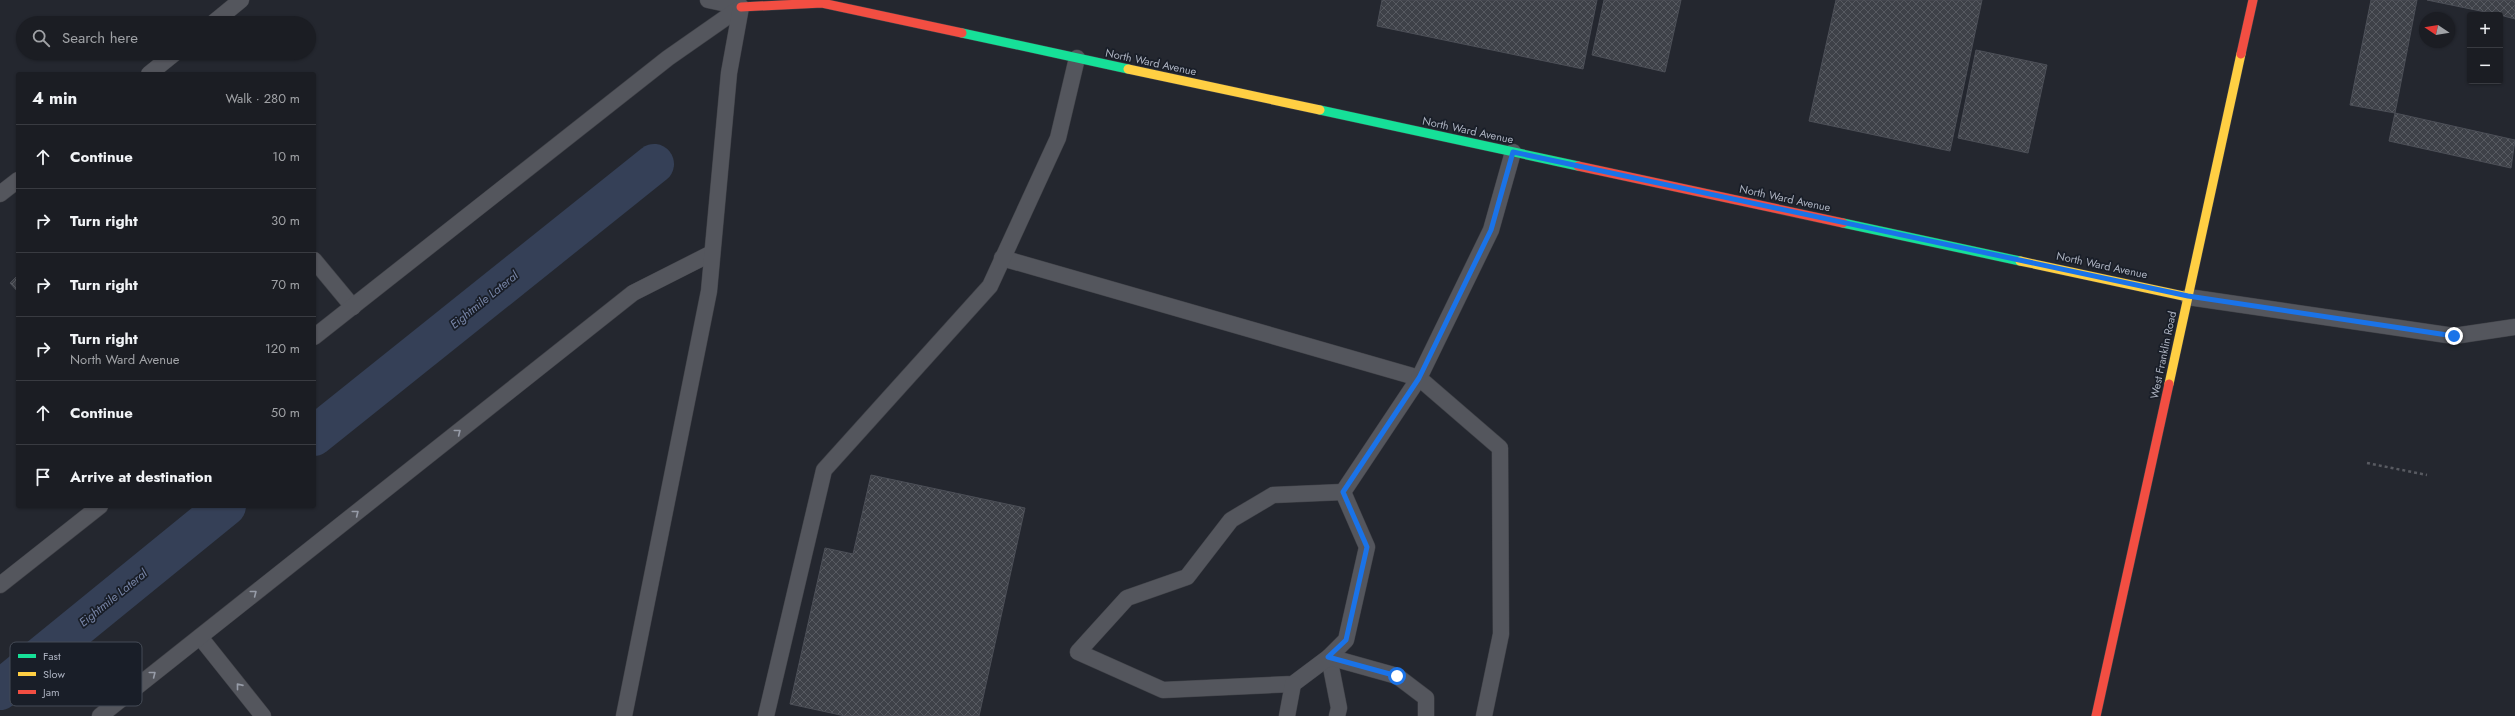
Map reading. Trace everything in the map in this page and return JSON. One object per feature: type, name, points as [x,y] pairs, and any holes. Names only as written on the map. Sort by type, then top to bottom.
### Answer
[{"type":"street","name":"West Franklin Road","points":[[2096,716],[2253,0]]},
{"type":"street","name":"North Ward Avenue","points":[[741,7],[822,3],[2188,296]]},
{"type":"lane","points":[[222,16],[241,0]]},
{"type":"lane","points":[[708,0],[741,7]]},
{"type":"lane","points":[[624,716],[709,290],[729,73],[741,7]]},
{"type":"lane","points":[[316,335],[668,58],[741,7]]},
{"type":"lane","points":[[766,716],[824,470],[990,286],[1058,138],[1077,58]]},
{"type":"lane","points":[[156,72],[169,60]]},
{"type":"lane","points":[[1343,492],[1419,378],[1491,230],[1513,152]]},
{"type":"lane","points":[[0,194],[16,182]]},
{"type":"lane","points":[[142,683],[633,293],[712,253]]},
{"type":"lane","points":[[1002,258],[1419,378],[1500,448],[1501,634],[1484,716]]},
{"type":"lane","points":[[316,262],[353,307]]},
{"type":"lane","points":[[2188,296],[2454,336],[2515,327]]},
{"type":"lane","points":[[1343,492],[1367,547],[1346,640],[1328,657],[1293,684],[1163,690],[1078,652],[1127,598],[1187,577],[1230,520],[1273,495],[1343,492]]},
{"type":"lane","points":[[0,585],[97,508]]},
{"type":"lane","points":[[200,637],[263,716]]},
{"type":"lane","points":[[1328,657],[1339,708],[1338,716]]},
{"type":"lane","points":[[1328,657],[1397,676],[1426,698],[1426,716]]},
{"type":"lane","points":[[1286,716],[1293,684]]},
{"type":"lane","points":[[100,716],[113,706]]},
{"type":"path","points":[[2367,463],[2428,475]]},
{"type":"building","points":[[1382,0],[1597,0],[1583,69],[1377,26]]},
{"type":"building","points":[[1604,0],[1681,0],[1665,72],[1592,55]]},
{"type":"building","points":[[1836,0],[1982,0],[1950,151],[1809,121]]},
{"type":"building","points":[[2371,0],[2417,0],[2395,113],[2350,105]]},
{"type":"building","points":[[2427,0],[2515,0],[2515,19],[2503,16],[2503,12],[2485,12]]},
{"type":"building","points":[[1976,50],[2047,65],[2028,153],[1958,138]]},
{"type":"building","points":[[2395,113],[2515,140],[2511,168],[2389,141]]},
{"type":"building","points":[[16,277],[16,290],[10,283]]},
{"type":"building","points":[[871,475],[1025,508],[979,716],[845,716],[790,704],[825,548],[853,554]]},
{"type":"waterway","name":"Eightmile Lateral","points":[[316,434],[654,164]]},
{"type":"waterway","name":"Eightmile Lateral","points":[[59,642],[224,508]]},
{"type":"waterway","name":"Eightmile Lateral","points":[[0,690],[10,682]]},
{"type":"traffic: fast","points":[[962,33],[1128,69]]},
{"type":"traffic: fast","points":[[1320,110],[1578,166]]},
{"type":"traffic: fast","points":[[1843,223],[2020,261]]},
{"type":"traffic: slow","points":[[2169,384],[2241,54]]},
{"type":"traffic: slow","points":[[1128,69],[1320,110]]},
{"type":"traffic: slow","points":[[2020,261],[2188,297]]},
{"type":"traffic: jam","points":[[2241,54],[2253,0]]},
{"type":"traffic: jam","points":[[741,7],[822,3],[962,33]]},
{"type":"traffic: jam","points":[[1578,166],[1843,223]]},
{"type":"traffic: jam","points":[[2096,716],[2169,384]]},
{"type":"route","points":[[1397,676],[1328,657],[1346,640],[1367,547],[1343,492],[1419,378],[1491,230],[1513,152],[2188,296],[2338,320],[2454,336]]}]
